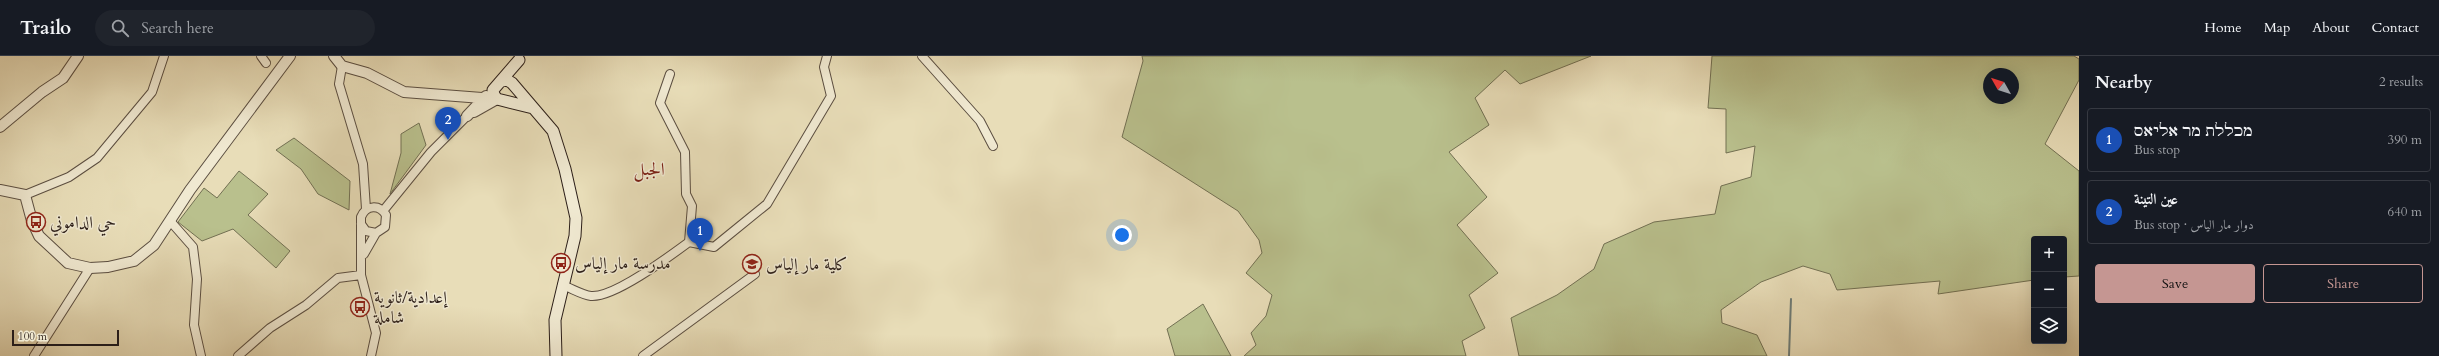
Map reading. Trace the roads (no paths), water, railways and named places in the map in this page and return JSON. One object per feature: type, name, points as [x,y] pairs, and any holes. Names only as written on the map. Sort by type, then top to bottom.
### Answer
[{"type":"main road","points":[[498,96],[509,83],[519,58]]},
{"type":"main road","points":[[498,96],[511,93],[509,83]]},
{"type":"main road","points":[[509,83],[553,131],[566,169],[576,218],[575,236],[562,285],[555,320],[556,356]]},
{"type":"main road","points":[[498,96],[533,108]]},
{"type":"street","points":[[0,127],[42,92],[63,78],[78,56]]},
{"type":"street","points":[[0,190],[25,195],[69,177],[97,158],[152,92],[164,56]]},
{"type":"street","points":[[261,56],[266,63]]},
{"type":"street","points":[[25,195],[32,221],[39,236],[68,263],[90,268],[108,267],[134,261],[154,245],[171,222],[190,190],[290,56]]},
{"type":"street","points":[[334,56],[342,66],[367,73],[404,92],[482,98],[498,96]]},
{"type":"street","points":[[562,285],[592,296],[603,294],[643,275],[689,242],[714,247],[767,204],[831,96],[824,67],[827,56]]},
{"type":"street","points":[[922,56],[980,121],[994,146]]},
{"type":"street","points":[[342,66],[339,84],[363,164],[366,209],[361,217],[361,275],[376,333],[371,356]]},
{"type":"street","points":[[670,74],[660,103],[685,152],[686,194],[692,206],[689,242]]},
{"type":"street","points":[[467,116],[498,96]]},
{"type":"street","points":[[383,211],[432,152],[467,116],[482,98]]},
{"type":"street","points":[[362,259],[376,233],[382,230],[387,223],[386,215],[383,211],[375,207],[366,209]]},
{"type":"street","points":[[171,222],[192,247],[197,279],[194,325],[201,356]]},
{"type":"street","points":[[361,224],[366,231],[376,233]]},
{"type":"street","points":[[34,356],[90,268]]},
{"type":"street","points":[[643,356],[755,274]]},
{"type":"street","points":[[238,356],[249,344],[306,305],[338,278],[361,275]]},
{"type":"waterway","points":[[1789,356],[1791,299]]},
{"type":"place","name":"عين التينة","points":[[448,140]]},
{"type":"place","name":"حي الداموني","points":[[36,222]]},
{"type":"place","name":"מכללת מר אליאס","points":[[700,251]]},
{"type":"place","name":"مدرسة مار إلياس","points":[[561,263]]},
{"type":"place","name":"كلية مار إلياس","points":[[752,264]]},
{"type":"place","name":"إعدادية/ثانوية شاملة","points":[[360,307]]},
{"type":"district","name":"الجبل","points":[[649,169]]}]
